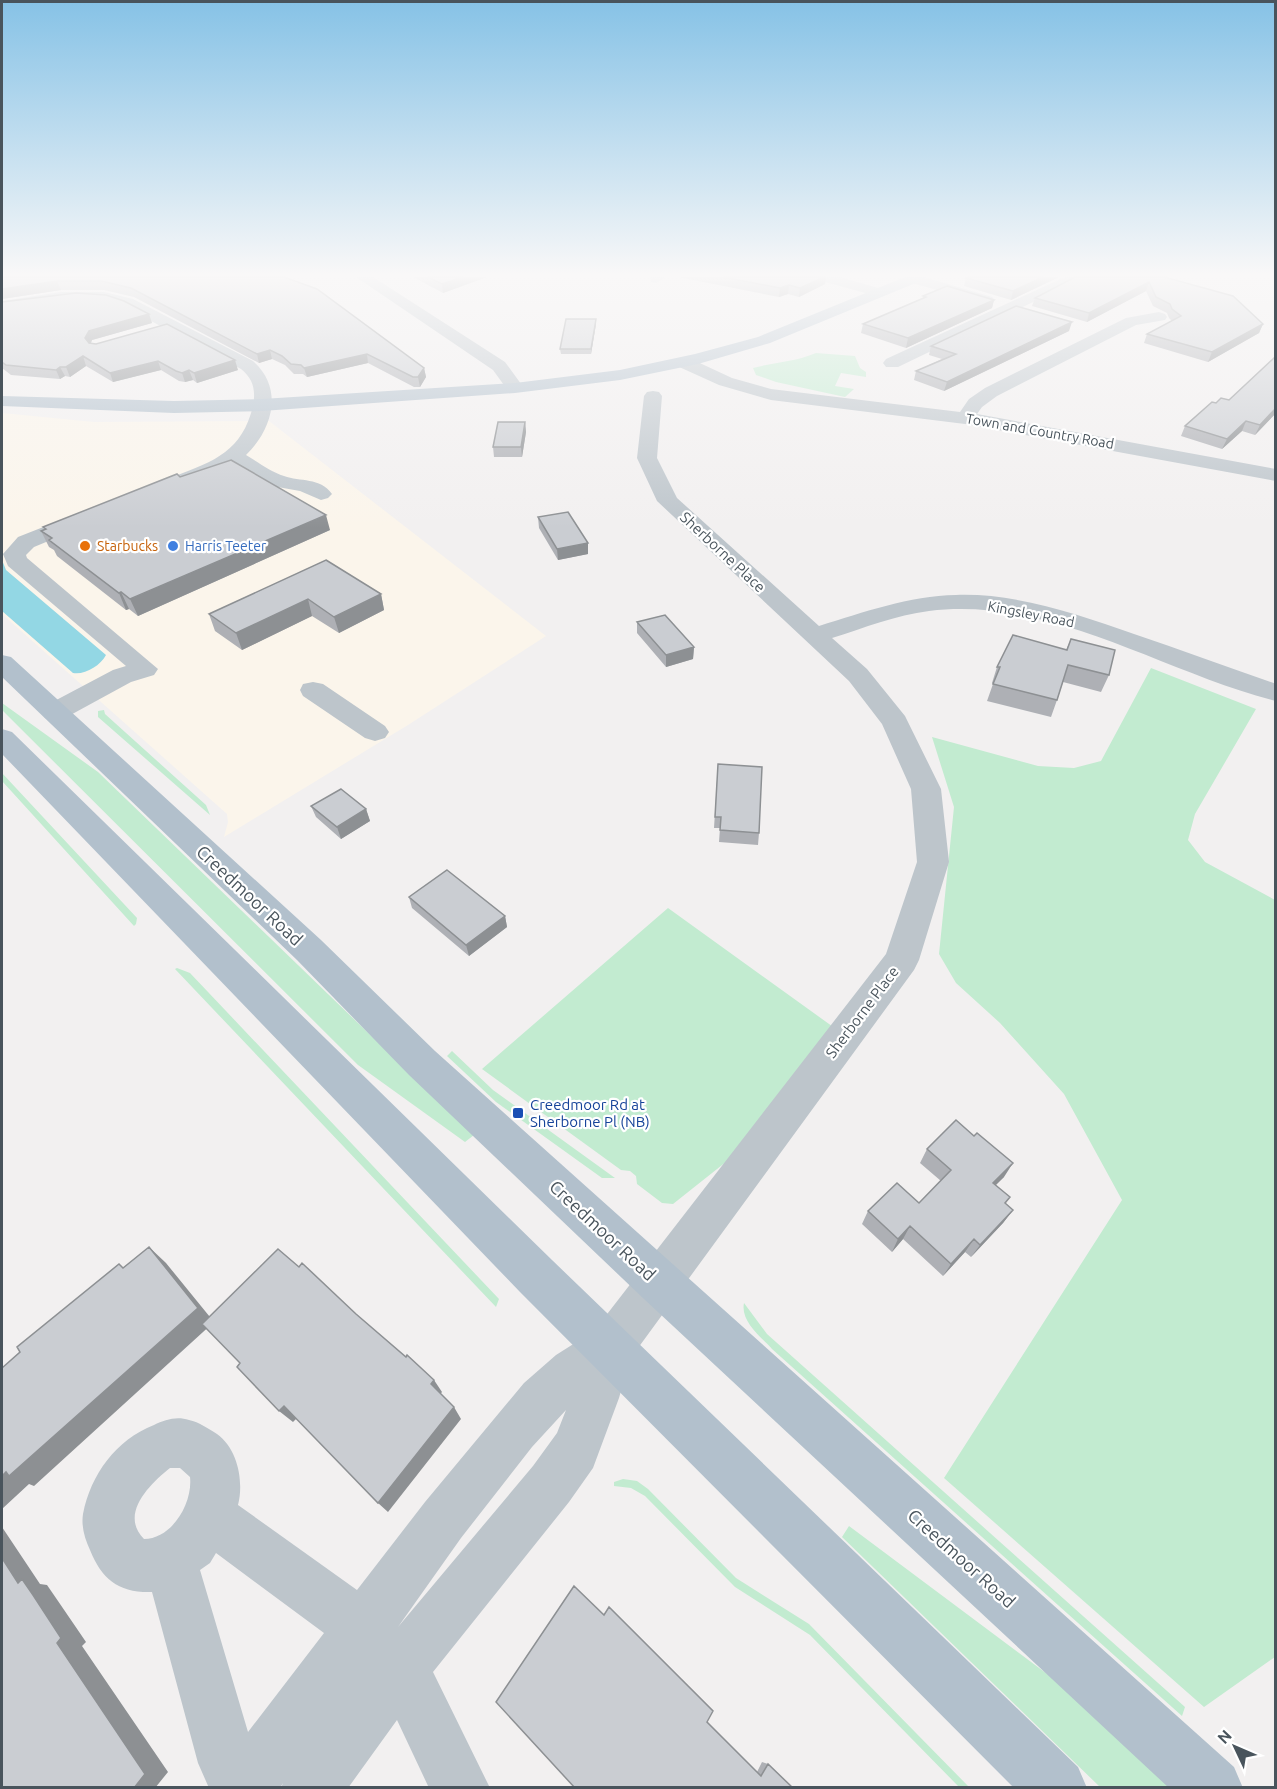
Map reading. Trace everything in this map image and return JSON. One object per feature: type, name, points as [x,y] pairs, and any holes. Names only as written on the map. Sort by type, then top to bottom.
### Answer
[{"type":"main road","points":[[2,401],[174,407],[262,405],[515,388],[620,375],[690,361]]},
{"type":"main road","name":"Creedmoor Road","points":[[2,663],[309,950],[422,1063],[1213,1788]]},
{"type":"main road","points":[[2,738],[520,1260],[1057,1788]]},
{"type":"street","points":[[163,487],[215,467],[233,456],[253,436],[262,405],[264,386],[260,375],[239,360]]},
{"type":"street","points":[[491,360],[499,366],[515,388]]},
{"type":"street","points":[[892,363],[898,360]]},
{"type":"street","points":[[965,418],[975,403],[991,392],[1052,360]]},
{"type":"street","name":"Town and Country Road","points":[[690,361],[704,373],[748,389],[785,397],[802,397],[965,418],[1275,475]]},
{"type":"street","name":"Sherborne Place","points":[[610,1347],[902,960],[933,862],[926,789],[895,722],[858,675],[668,501],[647,458],[653,396]]},
{"type":"street","points":[[233,456],[279,482],[305,484],[321,494]]},
{"type":"street","points":[[55,712],[122,676],[145,669],[21,566],[14,554],[18,548],[40,535],[106,510]]},
{"type":"street","name":"Kingsley Road","points":[[815,634],[889,613],[931,604],[972,603],[1021,609],[1067,619],[1275,693]]},
{"type":"street","points":[[313,690],[375,732]]},
{"type":"street","points":[[170,1560],[228,1763],[242,1788],[442,1520],[541,1400],[573,1372],[610,1347]]},
{"type":"street","points":[[311,1788],[401,1667],[551,1484],[575,1450],[595,1398],[610,1347]]},
{"type":"street","points":[[172,1443],[186,1444],[195,1448],[208,1461],[213,1470],[216,1488],[210,1516],[191,1544],[170,1560],[152,1566],[134,1566],[118,1552],[109,1533],[109,1511],[114,1493],[130,1470],[157,1449],[172,1443]]},
{"type":"street","points":[[210,1516],[342,1613],[360,1632],[401,1667],[459,1788]]},
{"type":"shaded area","points":[[2,413],[94,422],[269,421],[546,636],[408,725],[224,837],[228,822],[227,814],[2,614]]},
{"type":"green space","points":[[788,360],[857,360],[860,368],[866,372],[866,377],[841,373],[835,386],[854,389],[845,397],[776,382],[756,375],[753,368]]},
{"type":"green space","points":[[1151,668],[1256,709],[1195,814],[1188,840],[1205,862],[1275,900],[1275,1657],[1204,1707],[944,1478],[1122,1200],[1064,1094],[1000,1023],[956,983],[939,954],[954,807],[932,737],[1038,766],[1074,768],[1101,761]]},
{"type":"green space","points":[[2,703],[98,772],[474,1135],[465,1142],[358,1065],[2,710]]},
{"type":"green space","points":[[104,710],[105,714],[206,805],[210,815],[98,717],[98,711]]},
{"type":"green space","points":[[2,773],[137,918],[134,926],[2,781]]},
{"type":"green space","points":[[668,908],[836,1029],[741,1150],[673,1204],[662,1203],[637,1184],[636,1176],[630,1171],[621,1170],[482,1069]]},
{"type":"green space","points":[[175,969],[190,973],[499,1299],[496,1307]]},
{"type":"green space","points":[[452,1051],[493,1090],[615,1178],[602,1178],[496,1102],[447,1056]]},
{"type":"green space","points":[[744,1303],[767,1334],[1185,1707],[1182,1716],[772,1349],[748,1323]]},
{"type":"green space","points":[[623,1479],[637,1481],[648,1489],[736,1578],[809,1624],[969,1787],[959,1787],[810,1635],[735,1587],[645,1496],[631,1488],[614,1486],[614,1482]]},
{"type":"green space","points":[[849,1526],[1070,1691],[1173,1787],[1100,1787],[842,1537]]},
{"type":"water","points":[[2,560],[6,570],[106,655],[100,663],[87,671],[73,673],[2,611]]},
{"type":"building","points":[[76,360],[56,370],[6,365],[2,362]]},
{"type":"building","points":[[90,360],[233,360],[194,373],[189,370],[182,373],[176,371],[158,361],[110,373]]},
{"type":"building","points":[[287,360],[338,360],[304,368],[301,365],[291,364]]},
{"type":"building","points":[[380,360],[414,360],[424,368],[418,377],[413,377]]},
{"type":"building","points":[[941,360],[992,360],[947,382],[916,371]]},
{"type":"building","points":[[1271,360],[1275,360],[1275,409],[1260,425],[1246,421],[1227,439],[1185,426],[1212,402],[1216,403],[1221,398],[1229,400]]},
{"type":"building","points":[[498,422],[525,422],[521,447],[493,447]]},
{"type":"building","name":"Harris Teeter","points":[[231,460],[326,515],[130,599],[49,540],[52,538],[41,531],[46,529],[43,527],[177,474],[180,477]]},
{"type":"building","points":[[568,512],[588,543],[557,549],[538,517]]},
{"type":"building","points":[[326,560],[381,594],[334,617],[308,599],[236,633],[209,614]]},
{"type":"building","points":[[665,615],[694,647],[666,655],[637,622]]},
{"type":"building","points":[[1013,635],[1067,650],[1071,639],[1115,650],[1109,675],[1068,665],[1057,700],[993,684],[1000,667],[997,667]]},
{"type":"building","points":[[718,764],[762,767],[759,833],[720,830],[721,817],[715,817]]},
{"type":"building","points":[[341,789],[366,809],[337,827],[311,806]]},
{"type":"building","points":[[447,870],[505,916],[466,945],[409,897]]},
{"type":"building","points":[[956,1120],[974,1136],[977,1133],[1013,1163],[993,1183],[1010,1197],[1005,1203],[1013,1210],[980,1245],[974,1239],[951,1264],[910,1226],[898,1239],[868,1211],[897,1183],[919,1203],[951,1170],[927,1149]]},
{"type":"building","points":[[149,1247],[198,1308],[9,1476],[6,1472],[2,1476],[2,1368],[20,1352],[17,1347],[119,1264],[123,1268]]},
{"type":"building","points":[[278,1249],[299,1267],[302,1263],[356,1314],[406,1357],[407,1355],[434,1380],[431,1384],[454,1407],[378,1503],[284,1406],[279,1411],[237,1367],[240,1363],[202,1324]]},
{"type":"building","points":[[2,1558],[18,1583],[22,1579],[33,1595],[61,1638],[57,1643],[145,1774],[134,1788],[2,1788]]},
{"type":"building","points":[[574,1586],[604,1615],[609,1607],[713,1711],[707,1722],[761,1776],[768,1764],[793,1788],[575,1788],[496,1702]]},
{"type":"place","name":"Starbucks","points":[[85,546]]},
{"type":"place","name":"Harris Teeter","points":[[173,546]]},
{"type":"place","name":"Creedmoor Rd at Sherborne Pl (NB)","points":[[518,1113]]}]
